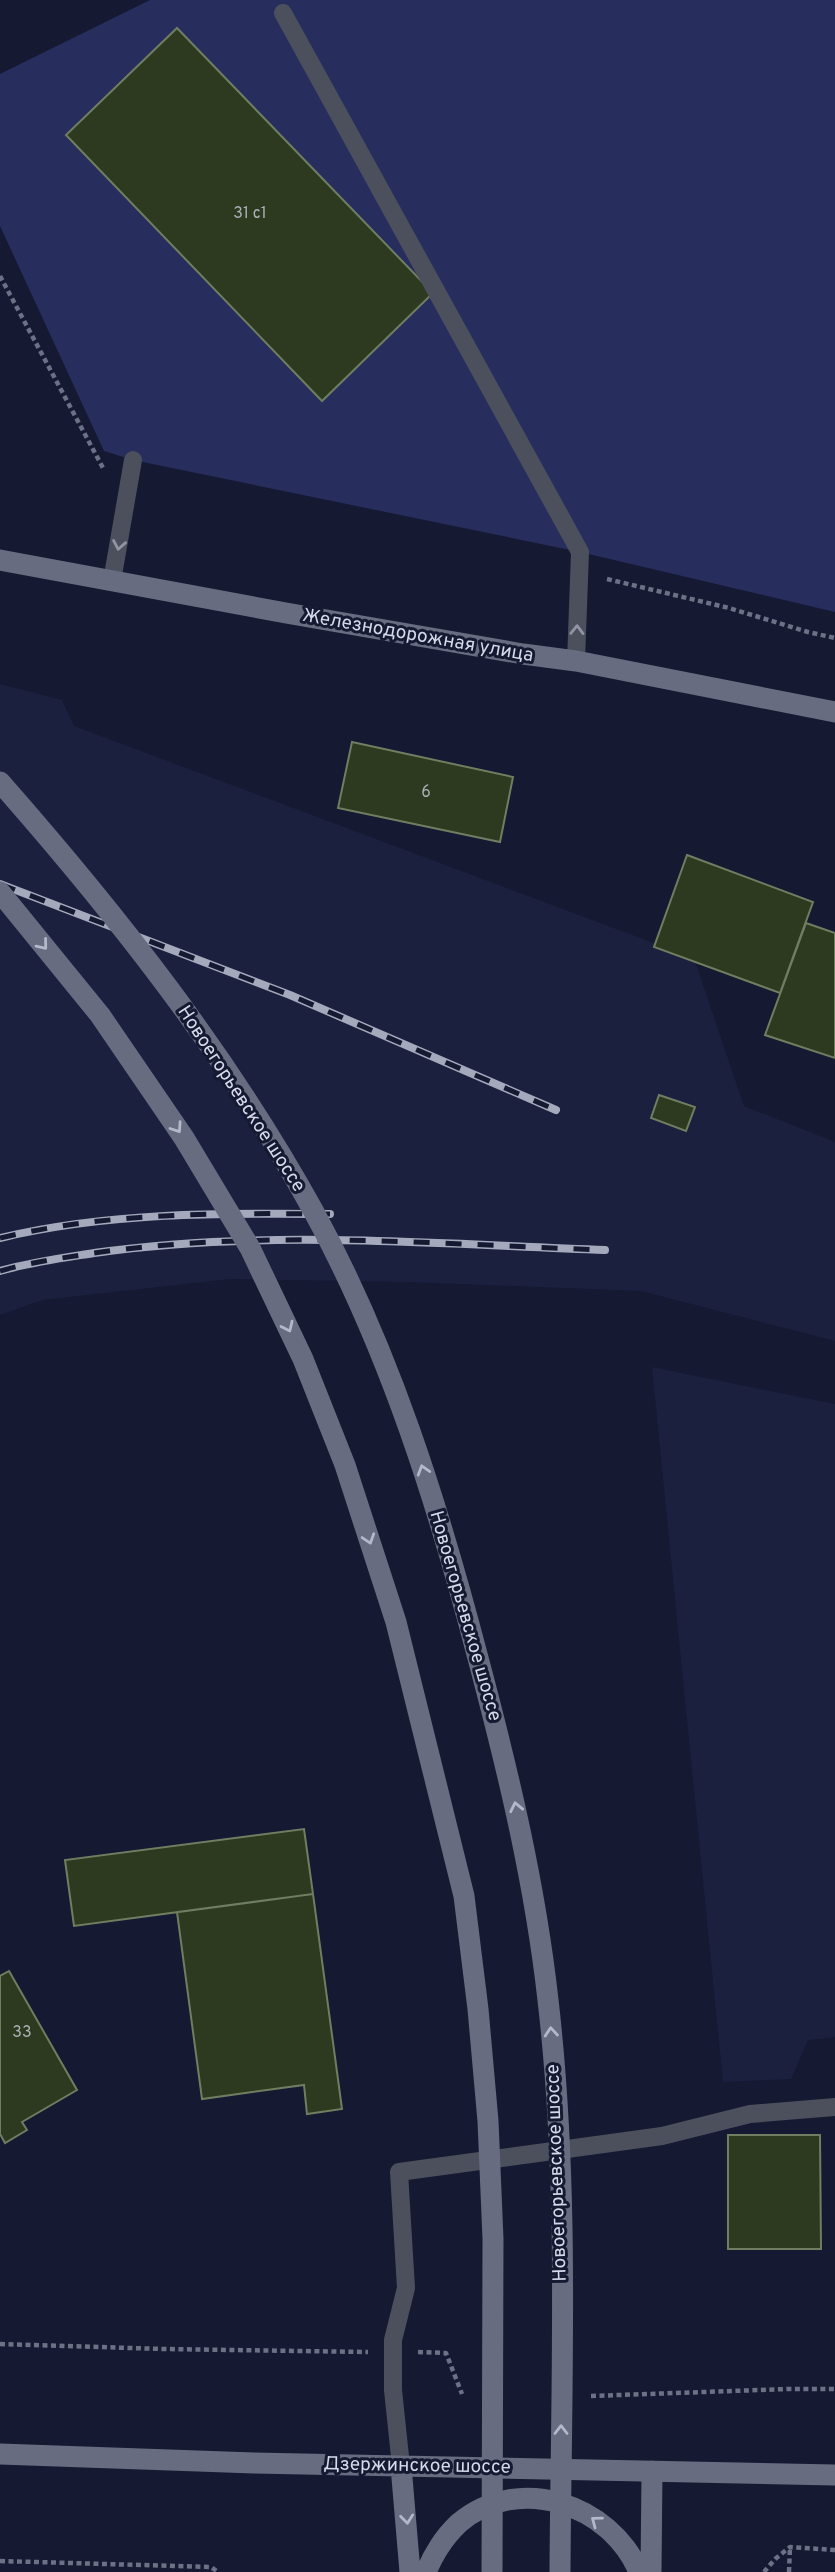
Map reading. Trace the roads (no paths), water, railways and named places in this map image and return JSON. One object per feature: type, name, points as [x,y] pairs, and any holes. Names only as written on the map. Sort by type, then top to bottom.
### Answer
[{"type":"main road","name":"Железнодорожная улица","points":[[0,560],[457,643],[576,661],[835,712]]},
{"type":"main road","name":"Новоегорьевское шоссе","points":[[0,782],[61,850],[158,972],[245,1099],[315,1213],[371,1330],[413,1439],[464,1602],[506,1765],[532,1882],[548,2001],[558,2118],[562,2236],[560,2572]]},
{"type":"main road","points":[[0,892],[100,1015],[184,1138],[250,1248],[303,1359],[345,1465],[396,1622],[464,1896],[478,2009],[488,2121],[493,2239],[492,2572]]},
{"type":"main road","name":"Дзержинское шоссе","points":[[0,2454],[835,2475]]},
{"type":"main road","points":[[401,2466],[411,2572]]},
{"type":"main road","points":[[651,2572],[652,2471]]},
{"type":"main road","points":[[426,2572],[435,2551],[460,2523],[478,2510],[523,2498],[546,2498],[571,2505],[596,2518],[631,2553],[639,2572]]},
{"type":"lane","points":[[283,13],[580,552],[576,661]]},
{"type":"lane","points":[[112,581],[133,460]]},
{"type":"lane","points":[[401,2466],[393,2390],[393,2340],[406,2288],[399,2172],[662,2136],[750,2114],[835,2107]]},
{"type":"railway","points":[[0,884],[290,995],[556,1110]]},
{"type":"railway","points":[[0,1238],[82,1223],[164,1216],[330,1214]]},
{"type":"railway","points":[[0,1271],[94,1253],[221,1242],[349,1240],[605,1250]]}]
